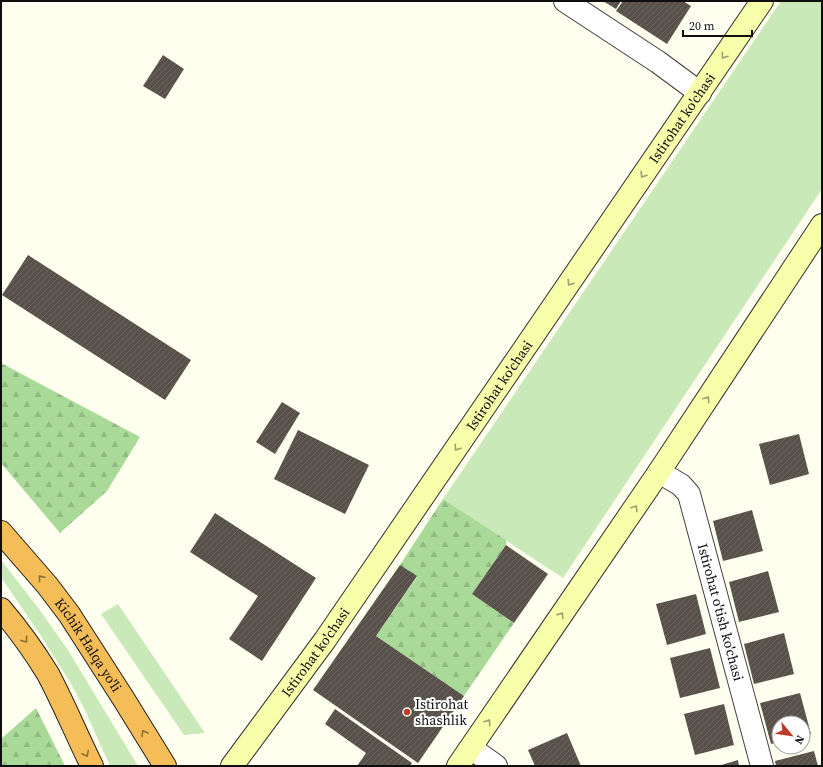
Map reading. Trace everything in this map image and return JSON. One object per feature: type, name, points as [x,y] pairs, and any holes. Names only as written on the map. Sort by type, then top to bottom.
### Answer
[{"type":"highway","name":"Kichik Halqa yo'li","points":[[1,532],[47,585],[69,614],[123,698],[164,766]]},
{"type":"highway","points":[[1,609],[28,644],[47,674],[92,766]]},
{"type":"main road","name":"Istirohat ko'chasi","points":[[232,766],[325,640],[762,1]]},
{"type":"main road","points":[[458,766],[659,472],[822,224]]},
{"type":"street","points":[[565,1],[658,62],[700,93]]},
{"type":"street","name":"Istirohat o'tish ko'chasi","points":[[659,472],[681,485],[689,494],[762,766]]},
{"type":"street","points":[[471,748],[496,766]]},
{"type":"green space","points":[[781,1],[822,1],[822,189],[563,578],[443,499]]},
{"type":"green space","points":[[1,363],[140,437],[107,491],[60,533],[1,463]]},
{"type":"green space","points":[[443,499],[506,540],[506,545],[472,594],[514,623],[464,696],[376,636],[417,577],[400,565]]},
{"type":"green space","points":[[1,560],[39,609],[68,650],[138,766],[110,766],[84,708],[70,682],[1,577]]},
{"type":"green space","points":[[118,604],[205,733],[184,735],[101,614]]},
{"type":"green space","points":[[36,708],[65,766],[1,766],[1,739]]},
{"type":"building","points":[[603,1],[621,1],[616,9]]},
{"type":"building","points":[[623,1],[683,1],[691,6],[667,44],[616,11]]},
{"type":"building","points":[[163,55],[184,69],[165,99],[143,86]]},
{"type":"building","points":[[28,255],[191,360],[165,400],[2,295]]},
{"type":"building","points":[[282,402],[300,413],[275,454],[256,442]]},
{"type":"building","points":[[298,430],[369,465],[345,514],[274,479]]},
{"type":"building","points":[[799,434],[809,474],[770,485],[759,444]]},
{"type":"building","points":[[752,510],[763,551],[723,561],[713,521]]},
{"type":"building","points":[[215,513],[316,578],[262,661],[229,639],[258,596],[190,552]]},
{"type":"building","points":[[506,545],[548,574],[514,623],[472,594]]},
{"type":"building","points":[[400,565],[417,576],[376,636],[464,696],[418,763],[313,690]]},
{"type":"building","points":[[768,571],[779,612],[739,622],[729,582]]},
{"type":"building","points":[[696,594],[706,634],[667,645],[656,604]]},
{"type":"building","points":[[784,633],[794,674],[754,684],[744,644]]},
{"type":"building","points":[[710,648],[720,688],[680,698],[670,658]]},
{"type":"building","points":[[800,693],[806,715],[771,715],[771,744],[760,703]]},
{"type":"building","points":[[724,704],[734,745],[695,755],[684,714]]},
{"type":"building","points":[[335,709],[412,763],[410,766],[357,766],[366,753],[325,724]]},
{"type":"building","points":[[567,733],[581,766],[535,766],[528,750]]},
{"type":"building","points":[[814,751],[818,766],[776,766],[775,761],[798,755],[811,755],[811,752]]},
{"type":"building","points":[[738,760],[739,766],[718,766]]},
{"type":"place","name":"Istirohat shashlik","points":[[407,712]]}]
